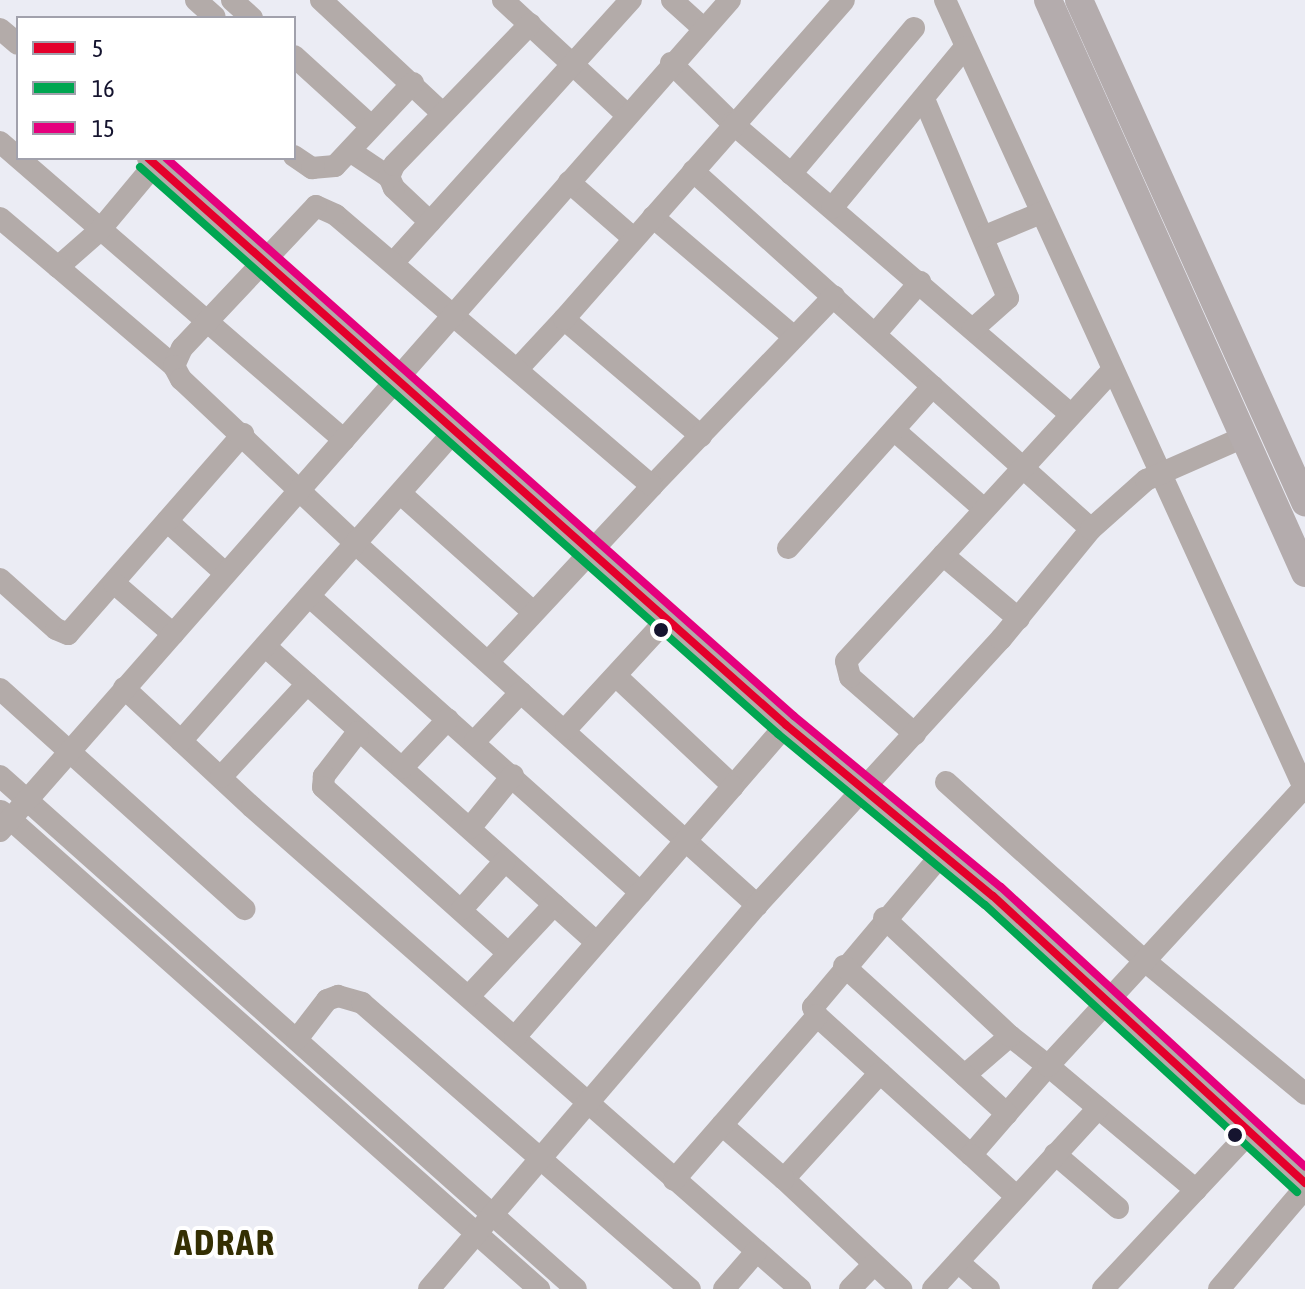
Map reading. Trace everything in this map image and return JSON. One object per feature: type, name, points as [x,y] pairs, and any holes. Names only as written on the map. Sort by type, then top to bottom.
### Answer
[{"type":"main road","points":[[1048,0],[1305,573]]},
{"type":"main road","points":[[1079,0],[1305,502]]},
{"type":"street","points":[[196,0],[213,16]]},
{"type":"street","points":[[217,16],[230,0],[250,16]]},
{"type":"street","points":[[321,0],[442,113]]},
{"type":"street","points":[[341,17],[357,0]]},
{"type":"street","points":[[503,0],[627,115]]},
{"type":"street","points":[[393,263],[631,0]]},
{"type":"street","points":[[672,0],[704,29]]},
{"type":"street","points":[[539,1289],[3,820],[28,801],[671,63],[730,0]]},
{"type":"street","points":[[524,362],[732,123],[844,0]]},
{"type":"street","points":[[945,0],[1305,789],[1106,1000],[971,1155]]},
{"type":"street","points":[[389,177],[442,113],[530,24]]},
{"type":"street","points":[[791,174],[914,28]]},
{"type":"street","points":[[0,29],[16,42]]},
{"type":"street","points":[[832,208],[965,47]]},
{"type":"street","points":[[296,58],[371,126]]},
{"type":"street","points":[[671,63],[732,123],[1070,414]]},
{"type":"street","points":[[296,157],[321,169],[335,166],[413,83]]},
{"type":"street","points":[[924,99],[1008,298],[973,329]]},
{"type":"street","points":[[0,142],[16,156]]},
{"type":"street","points":[[350,151],[389,177],[430,222]]},
{"type":"street","points":[[20,160],[205,324],[344,440]]},
{"type":"street","points":[[58,267],[99,231],[154,160],[786,725],[942,854],[1106,1000],[1251,1131],[1305,1186],[1219,1289]]},
{"type":"street","points":[[693,171],[1091,529]]},
{"type":"street","points":[[569,182],[632,237]]},
{"type":"street","points":[[174,366],[182,348],[263,258],[321,206],[393,263],[652,486]]},
{"type":"street","points":[[983,237],[1041,213]]},
{"type":"street","points":[[653,217],[794,337]]},
{"type":"street","points":[[0,218],[174,366],[184,384],[243,434],[356,544],[566,729],[757,905]]},
{"type":"street","points":[[875,334],[920,282]]},
{"type":"street","points":[[488,662],[588,549],[834,296]]},
{"type":"street","points":[[564,319],[701,436]]},
{"type":"street","points":[[915,734],[850,677],[844,665],[1113,370]]},
{"type":"street","points":[[788,548],[933,386]]},
{"type":"street","points":[[894,430],[984,509]]},
{"type":"street","points":[[181,741],[454,431]]},
{"type":"street","points":[[0,579],[65,634],[114,583],[243,434]]},
{"type":"street","points":[[429,1289],[757,905],[1019,619],[1091,529],[1160,472],[1244,437]]},
{"type":"street","points":[[401,494],[532,611]]},
{"type":"street","points":[[167,521],[225,573]]},
{"type":"street","points":[[943,555],[1019,619]]},
{"type":"street","points":[[114,583],[173,634]]},
{"type":"street","points":[[309,596],[475,741],[641,893]]},
{"type":"street","points":[[566,729],[667,619]]},
{"type":"street","points":[[265,646],[596,942]]},
{"type":"street","points":[[616,676],[733,786]]},
{"type":"street","points":[[221,777],[307,684]]},
{"type":"street","points":[[124,688],[588,1104],[800,1289]]},
{"type":"street","points":[[0,689],[244,909]]},
{"type":"street","points":[[475,741],[521,692]]},
{"type":"street","points":[[402,768],[448,719]]},
{"type":"street","points":[[515,1037],[786,725]]},
{"type":"street","points":[[358,732],[324,776],[323,787],[508,953]]},
{"type":"street","points":[[470,828],[513,775]]},
{"type":"street","points":[[0,776],[576,1289]]},
{"type":"street","points":[[946,782],[1145,961],[1305,1094]]},
{"type":"street","points":[[942,854],[814,1003],[817,1016],[1017,1197]]},
{"type":"street","points":[[462,909],[505,861]]},
{"type":"street","points":[[469,996],[554,905]]},
{"type":"street","points":[[884,918],[1010,1036],[1196,1190]]},
{"type":"street","points":[[844,966],[1007,1114]]},
{"type":"street","points":[[297,1039],[327,1000],[338,996],[362,1003],[690,1289]]},
{"type":"street","points":[[674,1180],[817,1016]]},
{"type":"street","points":[[965,1075],[1010,1036]]},
{"type":"street","points":[[784,1179],[880,1073]]},
{"type":"street","points":[[933,1289],[1098,1108]]},
{"type":"street","points":[[722,1125],[901,1289]]},
{"type":"street","points":[[1103,1289],[1251,1131]]},
{"type":"street","points":[[1055,1154],[1118,1208]]},
{"type":"street","points":[[724,1289],[756,1252]]},
{"type":"street","points":[[958,1262],[989,1289]]},
{"type":"street","points":[[850,1289],[873,1265]]},
{"type":"transit line","name":"5","points":[[150,160],[786,725],[993,896],[1305,1183]]},
{"type":"transit line","name":"15","points":[[168,160],[794,716],[1001,887],[1305,1167]]},
{"type":"transit line","name":"16","points":[[140,167],[778,734],[985,905],[1297,1192]]},
{"type":"district","name":"ADRAR","points":[[225,1243]]}]
